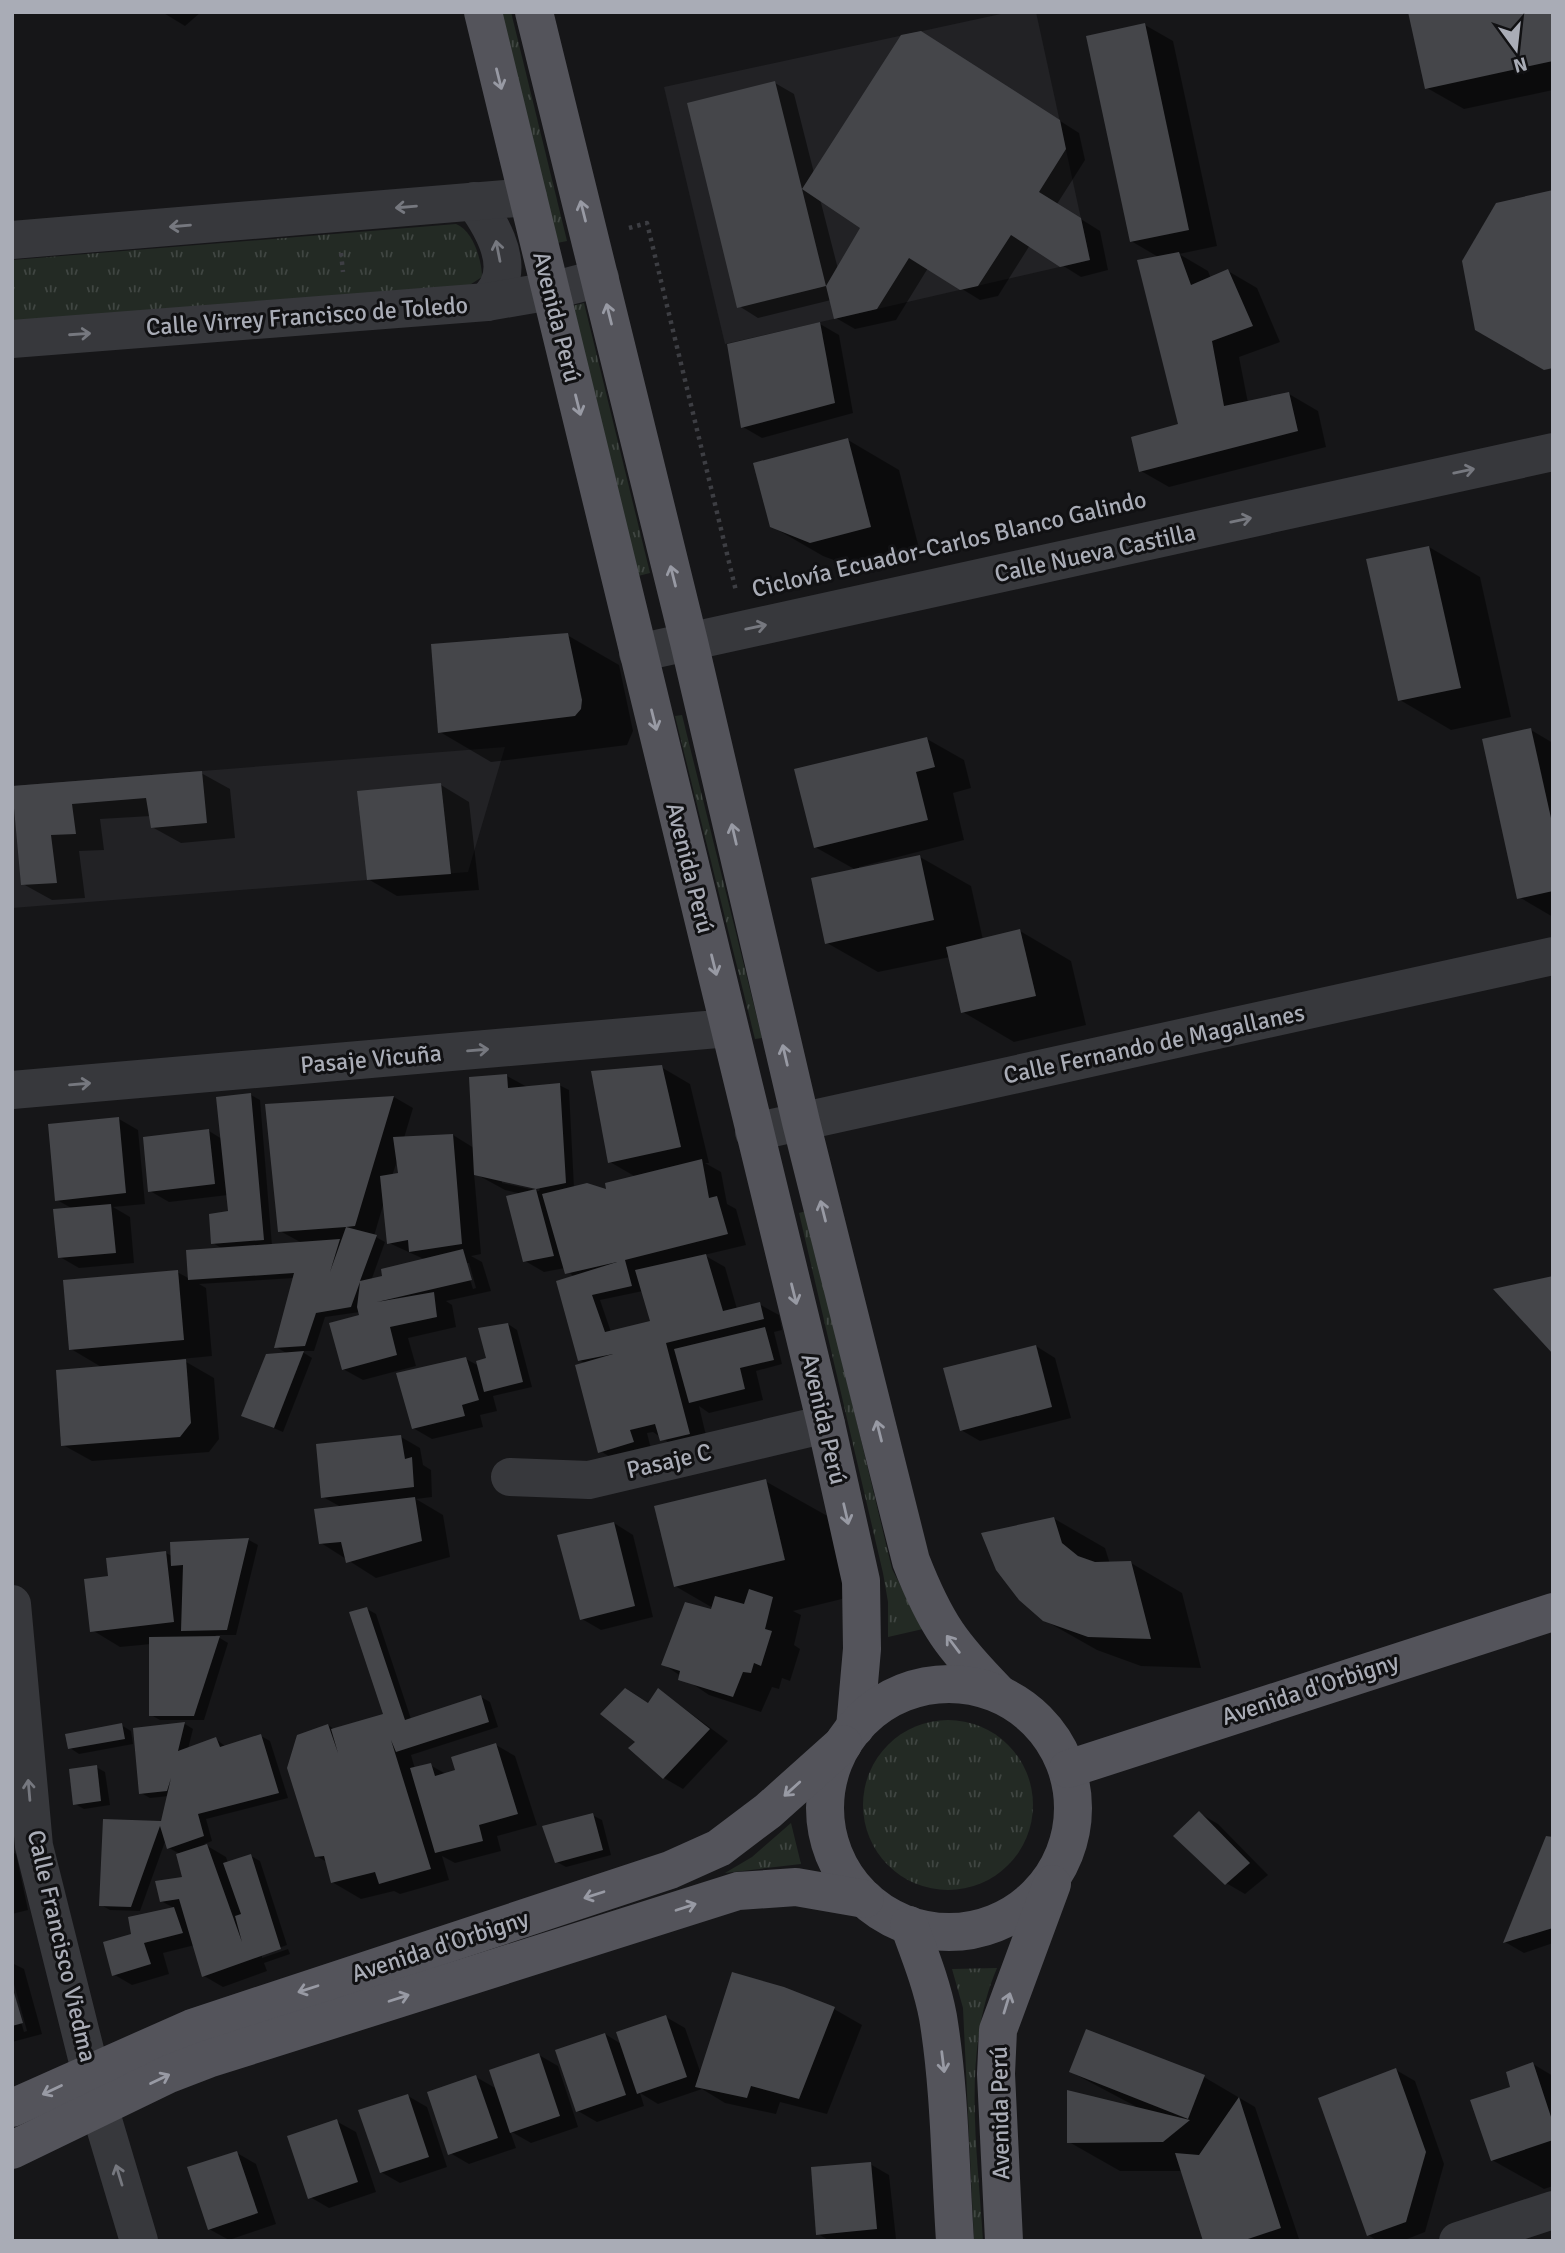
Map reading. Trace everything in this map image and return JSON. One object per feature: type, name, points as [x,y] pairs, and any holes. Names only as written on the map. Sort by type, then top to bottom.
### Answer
[{"type":"main road","name":"Avenida Perú","points":[[483,12],[826,1424],[861,1581],[862,1649],[849,1736]]},
{"type":"main road","name":"Avenida Perú","points":[[534,12],[690,642],[801,1122],[911,1561],[930,1609],[954,1648],[999,1694]]},
{"type":"main road","name":"Avenida d'Orbigny","points":[[1068,1769],[1553,1612]]},
{"type":"main road","points":[[956,1684],[999,1694],[1039,1721],[1056,1744],[1068,1769],[1073,1821],[1066,1851],[1057,1869],[1030,1902],[993,1923],[950,1931],[909,1925],[885,1914],[865,1899],[839,1865],[826,1825],[828,1783],[849,1736],[890,1699],[933,1685],[956,1684]]},
{"type":"main road","name":"Avenida d'Orbigny","points":[[12,2108],[192,2028],[670,1870],[719,1848],[768,1811],[849,1736]]},
{"type":"main road","name":"Avenida Perú","points":[[1004,2241],[996,2074],[998,2030],[1057,1869]]},
{"type":"main road","name":"Avenida d'Orbigny","points":[[12,2150],[100,2110],[169,2074],[208,2059],[738,1891],[796,1887],[865,1899]]},
{"type":"main road","name":"Avenida Perú","points":[[909,1925],[930,1982],[938,2016],[955,2241]]},
{"type":"street","points":[[12,240],[528,197]]},
{"type":"street","points":[[474,201],[492,227],[500,254],[500,282],[487,302]]},
{"type":"street","name":"Calle Virrey Francisco de Toledo","points":[[12,339],[487,302],[551,291],[600,278]]},
{"type":"street","name":"Calle Nueva Castilla","points":[[638,653],[1553,452]]},
{"type":"street","name":"Calle Fernando de Magallanes","points":[[754,1132],[1553,956]]},
{"type":"street","name":"Pasaje Vicuña","points":[[12,1090],[729,1028]]},
{"type":"street","name":"Pasaje C","points":[[510,1478],[589,1480],[826,1424]]},
{"type":"street","name":"Calle Francisco Viedma","points":[[13,1612],[34,1846],[100,2110],[139,2241]]},
{"type":"street","points":[[1458,2241],[1553,2210]]},
{"type":"path","name":"Ciclovía Ecuador-Carlos Blanco Galindo","points":[[647,223],[737,595]]},
{"type":"path","points":[[340,245],[344,279]]},
{"type":"shaded area","points":[[1010,12],[1036,12],[1090,260],[725,344],[664,87]]},
{"type":"shaded area","points":[[505,747],[468,872],[12,908],[12,786]]},
{"type":"green space","points":[[501,12],[511,12],[567,241],[557,243]]},
{"type":"green space","points":[[456,224],[472,239],[480,263],[482,277],[468,286],[12,325],[12,260]]},
{"type":"green space","points":[[584,303],[650,573],[638,576],[572,306]]},
{"type":"green space","points":[[682,715],[762,1038],[755,1039],[675,716]]},
{"type":"green space","points":[[806,1211],[892,1569],[923,1629],[888,1637],[888,1602],[883,1573],[799,1213]]},
{"type":"green space","points":[[948,1720],[980,1727],[995,1734],[1008,1745],[1019,1758],[1026,1773],[1033,1805],[1026,1837],[1019,1852],[1008,1865],[995,1876],[980,1883],[948,1890],[916,1883],[901,1876],[888,1865],[877,1852],[870,1837],[863,1805],[870,1773],[877,1758],[888,1745],[901,1734],[916,1727]]},
{"type":"green space","points":[[791,1823],[801,1864],[725,1873],[752,1857]]},
{"type":"green space","points":[[997,1968],[986,2000],[975,2068],[976,2138],[983,2241],[974,2241],[963,2008],[952,1969]]},
{"type":"building","points":[[1408,12],[1553,12],[1553,61],[1425,89]]},
{"type":"building","points":[[1145,23],[1189,230],[1130,242],[1086,36]]},
{"type":"building","points":[[921,31],[1060,120],[1066,149],[1039,192],[1081,218],[1090,260],[1060,267],[1011,235],[978,286],[960,290],[909,258],[877,309],[834,319],[826,286],[860,228],[802,189],[901,35]]},
{"type":"building","points":[[775,81],[826,286],[737,308],[687,103]]},
{"type":"building","points":[[1553,190],[1553,368],[1544,370],[1475,330],[1462,261],[1496,203]]},
{"type":"building","points":[[1179,252],[1191,285],[1228,269],[1253,326],[1212,341],[1224,406],[1289,392],[1298,431],[1139,472],[1131,437],[1178,424],[1137,260]]},
{"type":"building","points":[[820,322],[835,403],[741,428],[727,344]]},
{"type":"building","points":[[848,438],[871,527],[810,543],[770,527],[753,463]]},
{"type":"building","points":[[1429,546],[1461,688],[1398,701],[1366,559]]},
{"type":"building","points":[[568,633],[582,700],[581,709],[575,716],[438,733],[431,644]]},
{"type":"building","points":[[1531,728],[1553,827],[1553,891],[1517,899],[1482,739]]},
{"type":"building","points":[[927,737],[935,767],[916,772],[928,820],[814,848],[794,769]]},
{"type":"building","points":[[202,771],[207,823],[151,828],[146,798],[72,804],[76,834],[51,835],[57,883],[21,885],[12,786]]},
{"type":"building","points":[[441,783],[451,874],[367,880],[357,791]]},
{"type":"building","points":[[920,855],[934,920],[825,944],[811,878]]},
{"type":"building","points":[[1020,929],[1036,996],[961,1013],[946,947]]},
{"type":"building","points":[[662,1065],[681,1147],[608,1163],[591,1071]]},
{"type":"building","points":[[507,1074],[508,1088],[560,1083],[566,1183],[536,1189],[474,1175],[469,1077]]},
{"type":"building","points":[[251,1093],[264,1240],[211,1244],[209,1214],[228,1211],[216,1097]]},
{"type":"building","points":[[394,1096],[355,1226],[278,1232],[265,1104]]},
{"type":"building","points":[[119,1117],[126,1193],[55,1201],[48,1124]]},
{"type":"building","points":[[209,1129],[215,1184],[148,1192],[143,1137]]},
{"type":"building","points":[[453,1134],[462,1244],[409,1252],[408,1240],[387,1244],[380,1176],[398,1173],[393,1137]]},
{"type":"building","points":[[702,1159],[709,1198],[717,1196],[728,1234],[625,1260],[632,1286],[592,1295],[605,1332],[650,1321],[635,1270],[706,1254],[723,1311],[760,1302],[764,1319],[666,1343],[690,1434],[660,1441],[655,1424],[630,1430],[634,1442],[598,1453],[575,1365],[613,1354],[578,1361],[556,1281],[617,1262],[565,1274],[542,1194],[587,1183],[606,1189],[605,1183]]},
{"type":"building","points":[[536,1189],[554,1256],[523,1262],[506,1196]]},
{"type":"building","points":[[111,1204],[116,1253],[58,1258],[53,1209]]},
{"type":"building","points":[[346,1227],[377,1235],[360,1281],[382,1276],[381,1269],[463,1249],[472,1280],[377,1302],[434,1292],[437,1317],[390,1327],[397,1355],[342,1370],[329,1323],[359,1315],[357,1307],[360,1282],[351,1307],[316,1313],[305,1346],[274,1348],[294,1273],[188,1280],[186,1250],[340,1239],[330,1272]]},
{"type":"building","points":[[178,1270],[184,1340],[69,1350],[63,1280]]},
{"type":"building","points":[[1553,1276],[1553,1354],[1493,1289]]},
{"type":"building","points":[[508,1323],[523,1382],[484,1392],[476,1361],[486,1358],[478,1328]]},
{"type":"building","points":[[765,1327],[774,1360],[740,1368],[745,1389],[689,1403],[674,1349]]},
{"type":"building","points":[[1036,1345],[1052,1407],[960,1431],[943,1368]]},
{"type":"building","points":[[304,1351],[274,1428],[241,1416],[266,1354]]},
{"type":"building","points":[[466,1357],[479,1400],[462,1405],[465,1416],[412,1429],[396,1373]]},
{"type":"building","points":[[186,1359],[191,1423],[180,1437],[61,1446],[56,1370]]},
{"type":"building","points":[[401,1435],[405,1459],[412,1457],[414,1487],[321,1498],[316,1444]]},
{"type":"building","points":[[766,1479],[785,1560],[674,1587],[654,1506]]},
{"type":"building","points":[[415,1497],[422,1541],[346,1563],[341,1542],[319,1544],[314,1509]]},
{"type":"building","points":[[1054,1517],[1062,1543],[1078,1556],[1095,1562],[1131,1561],[1151,1639],[1088,1637],[1043,1621],[1019,1600],[996,1570],[981,1533]]},
{"type":"building","points":[[614,1522],[635,1606],[580,1620],[557,1535]]},
{"type":"building","points":[[249,1538],[227,1630],[181,1631],[183,1565],[171,1566],[170,1542]]},
{"type":"building","points":[[166,1551],[174,1622],[90,1632],[84,1579],[108,1576],[106,1558]]},
{"type":"building","points":[[749,1589],[773,1597],[765,1629],[772,1631],[761,1666],[754,1663],[751,1673],[743,1672],[733,1697],[678,1680],[680,1671],[661,1665],[685,1602],[711,1609],[715,1596],[744,1604]]},
{"type":"building","points":[[367,1607],[405,1720],[481,1695],[489,1722],[396,1752],[391,1740],[431,1869],[379,1884],[375,1872],[331,1883],[324,1856],[315,1857],[287,1768],[297,1735],[328,1724],[338,1753],[331,1729],[383,1714],[349,1612]]},
{"type":"building","points":[[220,1636],[194,1716],[149,1716],[149,1637]]},
{"type":"building","points":[[625,1688],[648,1703],[658,1688],[710,1729],[663,1779],[628,1748],[635,1742],[600,1714]]},
{"type":"building","points":[[185,1722],[178,1751],[216,1737],[220,1747],[261,1734],[279,1793],[198,1814],[204,1836],[167,1849],[160,1826],[131,1907],[99,1906],[103,1819],[161,1821],[171,1778],[167,1791],[139,1794],[133,1728]]},
{"type":"building","points":[[122,1723],[125,1739],[68,1749],[65,1734]]},
{"type":"building","points":[[496,1743],[518,1814],[479,1825],[483,1841],[435,1853],[410,1768],[431,1763],[435,1776],[455,1770],[451,1757]]},
{"type":"building","points":[[97,1765],[101,1801],[73,1805],[69,1769]]},
{"type":"building","points":[[1199,1811],[1250,1863],[1225,1885],[1173,1836]]},
{"type":"building","points":[[593,1813],[603,1850],[555,1863],[542,1826]]},
{"type":"building","points":[[1546,1836],[1553,1837],[1553,1928],[1503,1943]]},
{"type":"building","points":[[207,1844],[242,1942],[235,1916],[241,1914],[223,1863],[251,1854],[281,1949],[202,1977],[179,1899],[160,1902],[155,1881],[182,1877],[176,1854]]},
{"type":"building","points":[[174,1907],[183,1933],[144,1943],[151,1964],[112,1976],[103,1942],[131,1934],[128,1917]]},
{"type":"building","points":[[732,1972],[784,1987],[835,2007],[799,2099],[751,2086],[747,2098],[695,2087]]},
{"type":"building","points":[[12,1986],[23,2023],[12,2026]]},
{"type":"building","points":[[666,2015],[687,2077],[637,2094],[616,2032]]},
{"type":"building","points":[[1086,2029],[1205,2075],[1188,2119],[1069,2072]]},
{"type":"building","points":[[605,2033],[626,2095],[576,2112],[555,2050]]},
{"type":"building","points":[[539,2053],[560,2116],[510,2133],[489,2070]]},
{"type":"building","points":[[1533,2062],[1553,2123],[1553,2140],[1491,2161],[1470,2100],[1510,2087],[1506,2072]]},
{"type":"building","points":[[1396,2068],[1426,2152],[1406,2222],[1367,2236],[1318,2098]]},
{"type":"building","points":[[476,2075],[498,2138],[448,2155],[427,2092]]},
{"type":"building","points":[[1067,2090],[1190,2120],[1163,2142],[1067,2143]]},
{"type":"building","points":[[408,2094],[429,2157],[380,2173],[358,2110]]},
{"type":"building","points":[[1239,2097],[1281,2228],[1242,2241],[1203,2241],[1175,2153],[1199,2155]]},
{"type":"building","points":[[337,2119],[358,2182],[308,2199],[287,2136]]},
{"type":"building","points":[[237,2151],[258,2213],[208,2230],[187,2167]]},
{"type":"building","points":[[871,2162],[877,2229],[816,2235],[811,2167]]}]
